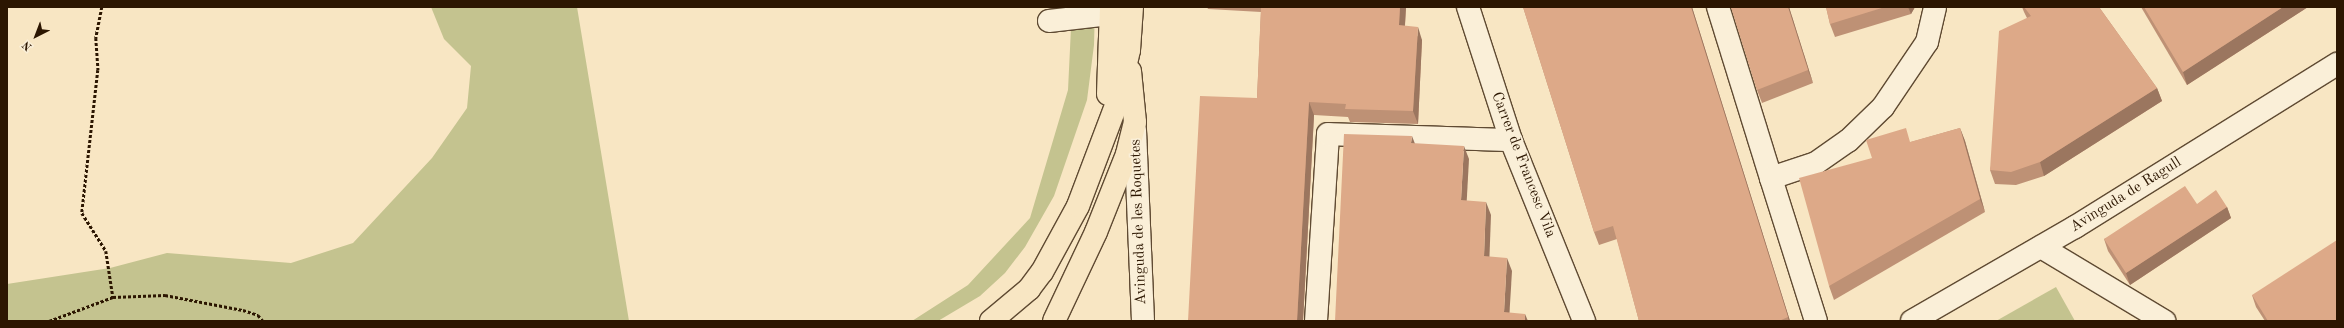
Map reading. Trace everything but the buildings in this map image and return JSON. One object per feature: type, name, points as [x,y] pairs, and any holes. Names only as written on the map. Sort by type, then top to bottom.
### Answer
[{"type":"main road","name":"Avinguda de les Roquetes","points":[[991,321],[1029,289],[1053,254],[1078,206],[1117,104],[1129,50],[1132,7]]},
{"type":"main road","points":[[1101,148],[1109,87],[1111,11]]},
{"type":"main road","name":"Avinguda de les Roquetes","points":[[1054,321],[1116,185],[1135,122],[1129,50]]},
{"type":"street","name":"Carrer de Francesc Vila","points":[[1468,7],[1511,140],[1584,321]]},
{"type":"street","points":[[1718,7],[1816,321]]},
{"type":"street","points":[[1771,178],[1816,163],[1848,141],[1883,107],[1927,42],[1935,7]]},
{"type":"street","points":[[1049,22],[1111,11]]},
{"type":"street","name":"Avinguda de Ragull","points":[[1912,321],[2041,247],[2337,64]]},
{"type":"street","name":"Avinguda de les Roquetes","points":[[1135,122],[1143,321]]},
{"type":"street","points":[[1316,321],[1328,134],[1511,140]]},
{"type":"street","points":[[2041,247],[2164,321]]},
{"type":"path","points":[[102,7],[96,38],[98,70],[82,212],[106,251],[113,297]]},
{"type":"path","points":[[49,321],[113,297],[165,296],[243,310],[258,315],[263,321]]},
{"type":"shaded area","points":[[431,7],[577,7],[629,321],[7,321],[7,284],[110,268],[167,253],[291,263],[353,243],[432,158],[467,108],[471,66],[444,39]]},
{"type":"shaded area","points":[[1072,7],[1095,7],[1094,45],[1087,100],[1054,196],[1025,247],[1005,273],[980,296],[938,321],[912,321],[968,285],[1030,218],[1068,90]]},
{"type":"shaded area","points":[[2056,287],[2075,321],[1996,321]]}]
